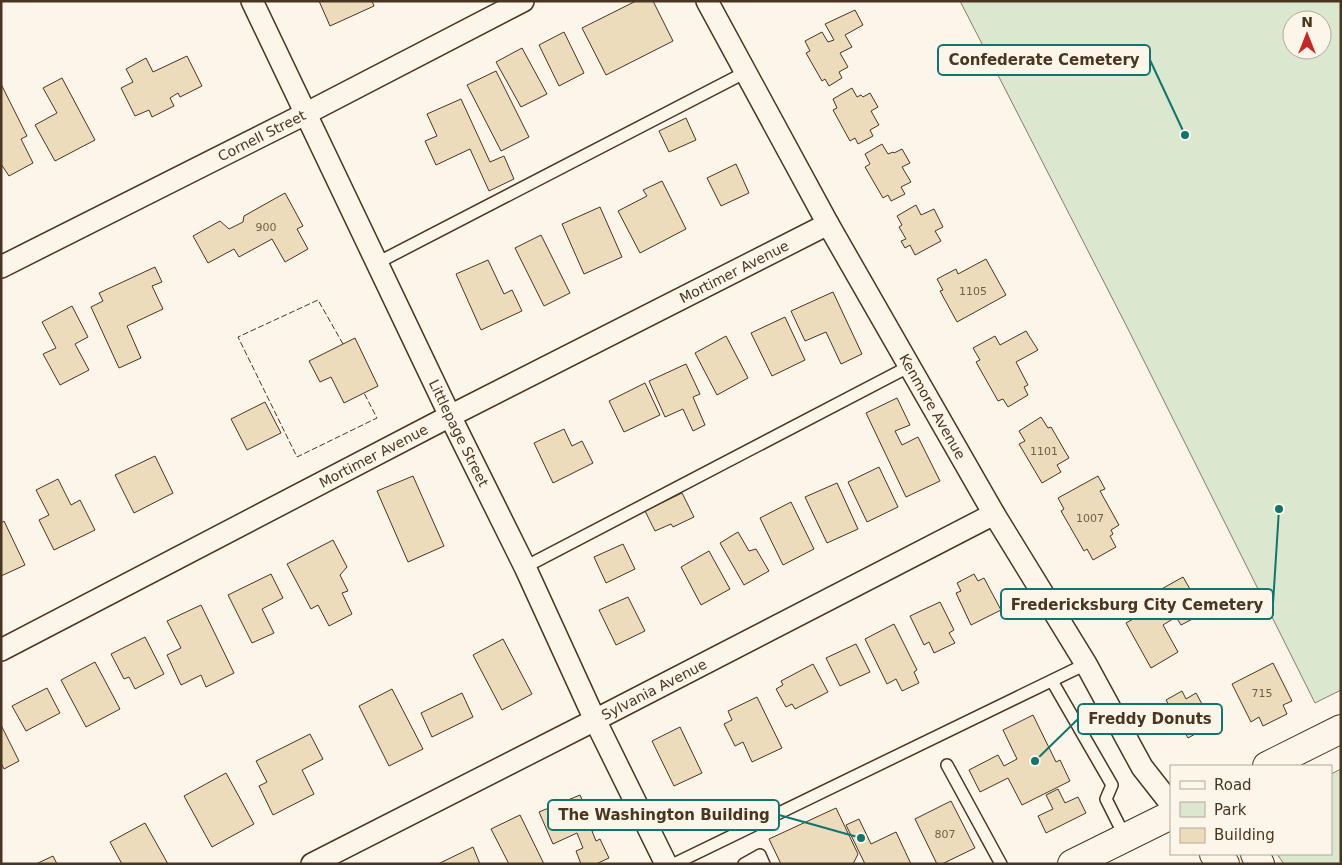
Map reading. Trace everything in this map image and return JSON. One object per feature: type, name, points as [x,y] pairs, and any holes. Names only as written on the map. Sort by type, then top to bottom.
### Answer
[{"type":"main road","points":[[1270,765],[1290,759],[1341,729]]},
{"type":"main road","points":[[1072,864],[1170,815]]},
{"type":"main road","points":[[1215,855],[1225,864]]},
{"type":"street","name":"Littlepage Street","points":[[252,1],[450,416],[525,567],[595,720],[666,864]]},
{"type":"street","name":"Cornell Street","points":[[1,268],[523,1]]},
{"type":"street","name":"Kenmore Avenue","points":[[707,1],[828,224],[994,514],[1086,664],[1142,767],[1170,803]]},
{"type":"street","name":"Mortimer Avenue","points":[[1,650],[450,416],[828,224]]},
{"type":"street","name":"Sylvania Avenue","points":[[312,864],[994,514]]},
{"type":"lane","points":[[377,263],[746,72]]},
{"type":"lane","points":[[525,567],[910,366]]},
{"type":"lane","points":[[674,864],[1086,664]]},
{"type":"lane","points":[[1052,680],[1112,785],[1106,799],[1125,837]]},
{"type":"lane","points":[[947,765],[1001,864]]},
{"type":"lane","points":[[744,864],[760,855],[764,864]]},
{"type":"green space","points":[[960,1],[1341,1],[1341,690],[1315,703],[1127,327]]},
{"type":"green space","points":[[1341,769],[1341,864],[1284,864],[1278,855],[1332,855],[1332,774]]},
{"type":"building","points":[[319,1],[372,1],[374,6],[330,26]]},
{"type":"building","points":[[636,1],[653,1],[673,41],[606,75],[582,28]]},
{"type":"building","points":[[855,10],[863,25],[845,35],[852,47],[840,53],[848,67],[839,72],[842,78],[829,86],[825,79],[822,81],[806,53],[810,51],[805,41],[822,32],[828,42],[834,40],[825,24]]},
{"type":"building","points":[[564,32],[584,73],[559,86],[539,45]]},
{"type":"building","points":[[522,48],[547,94],[521,107],[496,62]]},
{"type":"building","points":[[187,56],[202,86],[180,97],[178,93],[170,98],[174,106],[152,117],[149,110],[135,116],[121,88],[133,82],[126,69],[146,58],[153,72]]},
{"type":"building","points":[[496,71],[529,137],[501,151],[467,85]]},
{"type":"building","points":[[62,78],[95,140],[55,161],[35,125],[57,113],[43,88]]},
{"type":"building","points":[[1,84],[27,136],[21,139],[33,163],[9,176],[1,164]]},
{"type":"building","points":[[852,88],[857,97],[861,95],[863,97],[870,93],[878,107],[871,111],[879,125],[870,130],[873,136],[858,144],[855,138],[850,141],[833,110],[837,108],[833,99]]},
{"type":"building","points":[[461,99],[490,162],[504,156],[514,179],[489,191],[470,149],[436,165],[425,141],[437,136],[427,114]]},
{"type":"building","points":[[686,118],[696,140],[669,152],[659,131]]},
{"type":"building","points":[[882,144],[888,154],[902,149],[910,163],[902,167],[911,182],[901,187],[905,194],[891,201],[888,195],[883,198],[865,167],[870,164],[865,154]]},
{"type":"building","points":[[736,164],[749,193],[721,206],[707,178]]},
{"type":"building","points":[[662,181],[686,229],[640,253],[618,211],[647,196],[643,190]]},
{"type":"building","points":[[285,193],[303,226],[297,229],[308,249],[285,262],[272,239],[239,257],[234,249],[208,263],[193,236],[220,221],[229,229],[243,222],[244,216]]},
{"type":"building","points":[[916,205],[921,215],[934,209],[943,227],[935,231],[941,241],[915,255],[910,245],[905,248],[901,241],[906,239],[899,227],[902,225],[897,216]]},
{"type":"building","points":[[600,207],[622,257],[584,274],[562,224]]},
{"type":"building","points":[[541,235],[570,293],[544,306],[515,248]]},
{"type":"building","points":[[986,259],[1006,295],[957,322],[940,291],[943,290],[937,279],[956,269],[958,274]]},
{"type":"building","points":[[488,260],[504,294],[512,290],[522,311],[481,330],[456,274]]},
{"type":"building","points":[[155,267],[162,282],[152,286],[163,309],[127,326],[141,358],[119,368],[91,307],[103,301],[99,293]]},
{"type":"building","points":[[833,292],[862,354],[841,364],[826,332],[805,341],[791,311]]},
{"type":"building","points":[[72,306],[88,337],[75,344],[89,370],[60,385],[43,354],[56,348],[42,322]]},
{"type":"building","points":[[785,317],[805,360],[772,376],[751,333]]},
{"type":"building","points":[[1026,331],[1038,350],[1016,362],[1028,385],[1024,387],[1028,395],[1008,407],[1003,399],[998,401],[976,362],[980,360],[973,348],[995,336],[1000,345]]},
{"type":"building","points":[[726,336],[748,378],[717,395],[695,353]]},
{"type":"building","points":[[355,338],[378,386],[344,403],[331,377],[320,382],[309,361]]},
{"type":"building","points":[[686,364],[700,394],[693,397],[705,425],[693,431],[683,409],[665,417],[649,381]]},
{"type":"building","points":[[645,383],[660,415],[624,432],[609,401]]},
{"type":"building","points":[[897,398],[910,425],[895,431],[902,445],[918,437],[940,481],[906,497],[866,413]]},
{"type":"building","points":[[265,402],[281,433],[247,450],[231,419]]},
{"type":"building","points":[[1041,417],[1048,428],[1051,427],[1069,458],[1057,465],[1061,472],[1042,483],[1019,444],[1025,441],[1019,431]]},
{"type":"building","points":[[564,429],[572,446],[582,441],[593,463],[553,483],[534,443]]},
{"type":"building","points":[[155,456],[173,493],[134,513],[115,475]]},
{"type":"building","points":[[879,467],[898,507],[867,522],[848,482]]},
{"type":"building","points":[[413,476],[444,546],[408,562],[377,491]]},
{"type":"building","points":[[1098,476],[1105,489],[1100,491],[1119,525],[1111,530],[1113,534],[1110,536],[1116,547],[1093,560],[1087,549],[1084,551],[1061,511],[1064,509],[1058,498]]},
{"type":"building","points":[[58,479],[71,505],[80,500],[95,530],[54,550],[39,520],[49,515],[36,490]]},
{"type":"building","points":[[837,483],[858,529],[827,543],[805,497]]},
{"type":"building","points":[[682,493],[694,517],[673,527],[671,524],[655,531],[645,511]]},
{"type":"building","points":[[791,502],[814,549],[783,565],[760,518]]},
{"type":"building","points":[[4,521],[25,565],[1,576],[1,523]]},
{"type":"building","points":[[738,532],[749,551],[756,549],[769,571],[744,585],[720,543]]},
{"type":"building","points":[[333,540],[347,567],[340,575],[348,591],[342,593],[352,614],[329,626],[318,605],[311,609],[287,564]]},
{"type":"building","points":[[623,544],[635,569],[606,583],[594,557]]},
{"type":"building","points":[[709,551],[730,589],[701,605],[681,567]]},
{"type":"building","points":[[271,574],[283,598],[262,609],[274,633],[252,643],[228,595]]},
{"type":"building","points":[[974,574],[978,581],[984,578],[1001,610],[971,625],[956,593],[961,591],[957,583]]},
{"type":"building","points":[[1183,577],[1204,613],[1181,625],[1176,617],[1163,625],[1178,652],[1151,668],[1126,623],[1146,612],[1140,601]]},
{"type":"building","points":[[628,597],[645,631],[616,645],[599,610]]},
{"type":"building","points":[[940,602],[954,630],[949,633],[955,643],[934,653],[929,642],[924,645],[910,616]]},
{"type":"building","points":[[201,605],[234,673],[206,687],[201,675],[181,685],[167,655],[181,648],[167,621]]},
{"type":"building","points":[[894,624],[917,670],[914,672],[919,683],[902,691],[896,679],[887,684],[865,639]]},
{"type":"building","points":[[145,637],[164,674],[135,689],[129,677],[124,679],[111,654]]},
{"type":"building","points":[[503,639],[532,694],[502,710],[473,655]]},
{"type":"building","points":[[856,644],[870,672],[840,686],[826,658]]},
{"type":"building","points":[[95,662],[120,709],[86,727],[61,680]]},
{"type":"building","points":[[1273,663],[1292,701],[1283,705],[1287,714],[1263,726],[1259,717],[1251,722],[1232,684]]},
{"type":"building","points":[[813,664],[828,692],[795,709],[792,704],[786,707],[776,689],[783,685],[781,681]]},
{"type":"building","points":[[47,688],[60,713],[26,731],[12,706]]},
{"type":"building","points":[[392,689],[423,749],[389,766],[359,706]]},
{"type":"building","points":[[1182,691],[1186,699],[1196,693],[1213,724],[1188,738],[1166,700]]},
{"type":"building","points":[[462,693],[473,717],[432,737],[421,713]]},
{"type":"building","points":[[757,697],[782,748],[752,762],[743,742],[735,746],[724,724],[732,720],[728,711]]},
{"type":"building","points":[[1033,715],[1056,762],[1060,760],[1070,781],[1022,805],[1008,778],[980,792],[969,770],[998,755],[1004,766],[1017,759],[1003,730]]},
{"type":"building","points":[[1,725],[19,761],[4,769],[1,763]]},
{"type":"building","points":[[680,727],[702,773],[674,786],[652,741]]},
{"type":"building","points":[[310,734],[323,759],[302,770],[314,794],[273,815],[259,786],[267,782],[256,761]]},
{"type":"building","points":[[226,773],[254,824],[212,847],[184,796]]},
{"type":"building","points":[[1058,789],[1065,803],[1078,797],[1086,813],[1046,833],[1038,816],[1053,809],[1046,795]]},
{"type":"building","points":[[580,795],[595,829],[592,831],[596,841],[600,839],[609,858],[596,864],[581,864],[576,851],[583,848],[577,833],[553,844],[539,812]]},
{"type":"building","points":[[951,801],[975,848],[942,864],[937,864],[915,819]]},
{"type":"building","points":[[836,808],[858,854],[853,864],[781,864],[769,839]]},
{"type":"building","points":[[520,815],[544,864],[509,864],[491,829]]},
{"type":"building","points":[[859,819],[871,844],[896,832],[911,864],[865,864],[846,825]]},
{"type":"building","points":[[145,823],[168,864],[122,864],[110,842]]},
{"type":"building","points":[[473,847],[480,864],[438,864]]},
{"type":"building","points":[[53,856],[57,864],[36,864]]},
{"type":"fence","points":[[343,344],[318,300],[238,337],[297,457],[377,418],[364,393]]},
{"type":"place","name":"Confederate Cemetery","points":[[1185,135]]},
{"type":"place","name":"Fredericksburg City Cemetery","points":[[1279,509]]},
{"type":"place","name":"Freddy Donuts","points":[[1035,761]]},
{"type":"place","name":"The Washington Building","points":[[861,838]]}]
